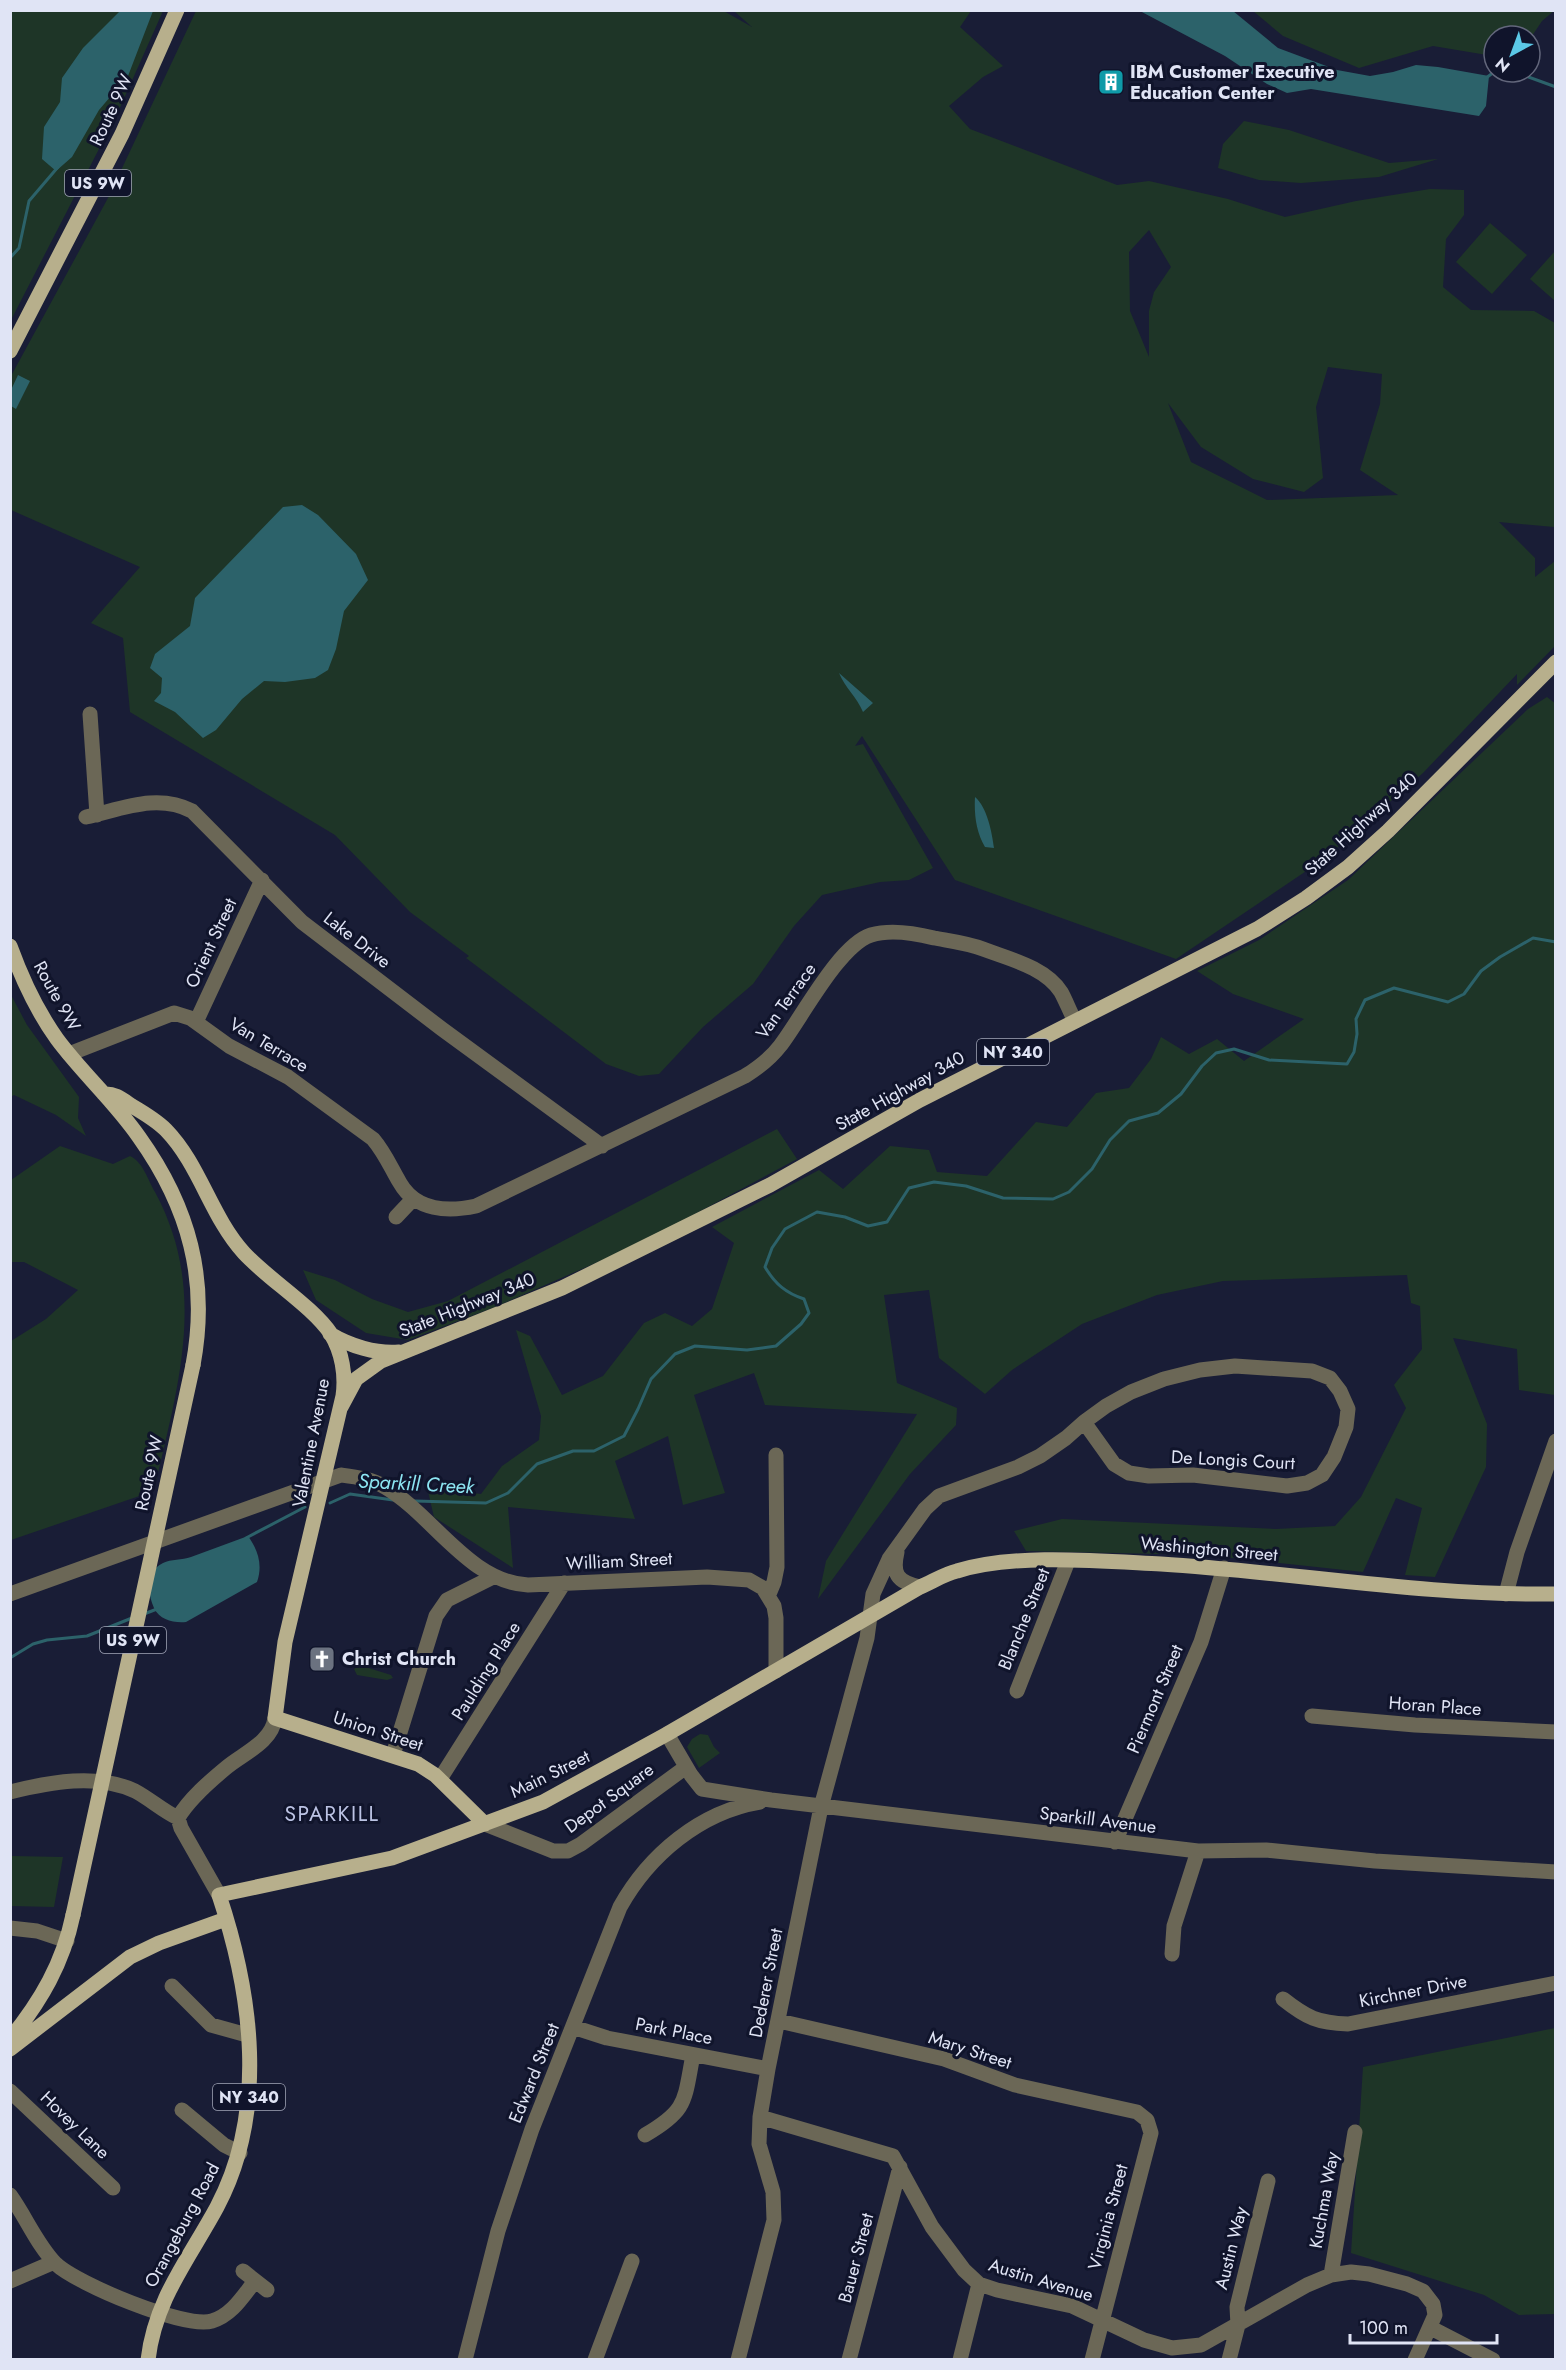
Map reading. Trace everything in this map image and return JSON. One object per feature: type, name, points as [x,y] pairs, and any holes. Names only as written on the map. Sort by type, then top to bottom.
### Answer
[{"type":"main road","name":"Route 9W","points":[[10,351],[122,134],[177,10]]},
{"type":"main road","name":"State Highway 340","points":[[341,1407],[351,1385],[381,1361],[562,1288],[770,1185],[920,1100],[1257,929],[1315,892],[1348,867],[1388,831],[1556,662]]},
{"type":"main road","name":"Route 9W","points":[[10,946],[37,1007],[69,1054],[131,1126],[169,1186],[188,1231],[196,1264],[199,1297],[198,1330],[193,1365],[67,1941],[60,1962],[46,1988],[10,2039]]},
{"type":"main road","name":"Valentine Avenue","points":[[104,1094],[116,1096],[151,1117],[167,1131],[236,1243],[330,1334],[344,1371],[341,1407],[285,1642],[275,1718]]},
{"type":"main road","points":[[330,1334],[345,1342],[375,1351],[393,1353],[407,1350]]},
{"type":"main road","name":"Washington Street","points":[[870,1616],[920,1587],[956,1571],[989,1563],[1068,1561],[1224,1568],[1368,1584],[1506,1594],[1556,1594]]},
{"type":"main road","name":"Main Street","points":[[219,1895],[392,1858],[548,1800],[870,1616]]},
{"type":"main road","name":"Union Street","points":[[275,1718],[418,1764],[440,1779],[485,1824]]},
{"type":"main road","name":"Orangeburg Road","points":[[148,2360],[158,2312],[170,2287],[220,2202],[240,2153],[246,2129],[249,2099],[242,1978],[219,1895]]},
{"type":"main road","points":[[10,2049],[130,1957],[159,1943],[226,1919]]},
{"type":"street","name":"Lake Drive","points":[[90,714],[92,816],[149,802],[166,802],[183,806],[200,817],[303,922],[348,958],[602,1146]]},
{"type":"street","name":"Orient Street","points":[[196,1022],[262,880]]},
{"type":"street","name":"Van Terrace","points":[[69,1054],[174,1013],[190,1018],[229,1046],[288,1077],[373,1139],[384,1152],[401,1186],[413,1199],[432,1208],[455,1210],[476,1206],[746,1076],[762,1065],[778,1048],[839,961],[854,945],[869,935],[888,932],[913,933],[975,946],[1027,967],[1047,977],[1060,991],[1075,1021]]},
{"type":"street","points":[[396,1217],[413,1199]]},
{"type":"street","name":"De Longis Court","points":[[898,1546],[926,1509],[939,1496],[1018,1467],[1041,1456],[1084,1422],[1131,1392],[1164,1379],[1200,1370],[1235,1366],[1312,1371],[1330,1378],[1340,1391],[1348,1409],[1346,1427],[1334,1457],[1323,1475],[1306,1483],[1287,1486],[1193,1475],[1149,1476],[1129,1473],[1114,1464],[1084,1422]]},
{"type":"street","points":[[1506,1594],[1517,1552],[1556,1441]]},
{"type":"street","points":[[776,1671],[776,1618],[769,1594],[777,1567],[777,1455]]},
{"type":"street","name":"William Street","points":[[324,1481],[341,1475],[364,1479],[383,1486],[400,1498],[472,1562],[493,1577],[517,1585],[726,1577],[754,1582],[769,1594]]},
{"type":"street","points":[[10,1594],[324,1481]]},
{"type":"street","points":[[898,1546],[894,1564],[897,1575],[905,1584],[920,1587]]},
{"type":"street","name":"Dederer Street","points":[[738,2360],[774,2220],[773,2192],[759,2144],[760,2117],[768,2069],[820,1807],[867,1638],[873,1594],[879,1577],[898,1546]]},
{"type":"street","name":"Blanche Street","points":[[1017,1691],[1068,1561]]},
{"type":"street","name":"Piermont Street","points":[[1115,1842],[1201,1642],[1224,1568]]},
{"type":"street","points":[[393,1755],[436,1616],[447,1600],[493,1577]]},
{"type":"street","name":"Paulding Place","points":[[440,1779],[564,1583]]},
{"type":"street","name":"Horan Place","points":[[1312,1716],[1414,1725],[1556,1732]]},
{"type":"street","name":"Valentine Avenue","points":[[178,1818],[214,1778],[268,1736],[275,1718]]},
{"type":"street","points":[[667,1734],[704,1795],[705,1809],[691,1829]]},
{"type":"street","name":"Depot Square","points":[[485,1824],[553,1851],[568,1851],[577,1847],[686,1767]]},
{"type":"street","points":[[10,1792],[54,1783],[111,1783],[133,1791],[178,1818],[181,1828],[219,1895]]},
{"type":"street","name":"Sparkill Avenue","points":[[702,1789],[820,1807],[1198,1851],[1266,1850],[1375,1861],[1556,1872]]},
{"type":"street","points":[[691,1829],[726,1811],[750,1803],[771,1800]]},
{"type":"street","name":"Edward Street","points":[[465,2360],[498,2231],[532,2129],[608,1935],[632,1885],[658,1856],[691,1829]]},
{"type":"street","points":[[1172,1954],[1174,1926],[1198,1851]]},
{"type":"street","points":[[10,1928],[37,1931],[67,1941]]},
{"type":"street","name":"Kirchner Drive","points":[[1283,1999],[1311,2018],[1325,2023],[1348,2024],[1556,1983]]},
{"type":"street","points":[[172,1986],[211,2025],[247,2035]]},
{"type":"street","name":"Mary Street","points":[[779,2021],[944,2058],[1015,2085],[1137,2112],[1147,2120]]},
{"type":"street","name":"Park Place","points":[[573,2027],[607,2038],[768,2069]]},
{"type":"street","points":[[645,2135],[665,2123],[678,2111],[685,2097],[693,2055]]},
{"type":"street","name":"Hovey Lane","points":[[10,2091],[113,2188]]},
{"type":"street","points":[[182,2110],[224,2145],[240,2153]]},
{"type":"street","name":"Austin Avenue","points":[[760,2117],[892,2156],[932,2227],[964,2270],[979,2284],[1072,2306],[1144,2340],[1172,2348],[1201,2345],[1306,2284],[1330,2275],[1351,2272],[1369,2274],[1407,2284],[1423,2291],[1433,2304],[1435,2315],[1431,2328]]},
{"type":"street","name":"Virginia Street","points":[[1092,2360],[1150,2133],[1147,2120]]},
{"type":"street","name":"Kuchma Way","points":[[1330,2275],[1355,2132]]},
{"type":"street","name":"Bauer Street","points":[[849,2360],[900,2167]]},
{"type":"street","name":"Austin Way","points":[[1229,2360],[1238,2325],[1237,2307],[1268,2181]]},
{"type":"street","points":[[10,2195],[54,2262],[83,2280],[158,2312],[190,2321],[213,2320],[230,2310],[249,2276],[267,2290]]},
{"type":"street","points":[[595,2360],[632,2261]]},
{"type":"street","points":[[10,2281],[54,2262]]},
{"type":"street","points":[[960,2360],[979,2284]]},
{"type":"street","points":[[1415,2360],[1431,2328],[1493,2360]]},
{"type":"shaded area","points":[[722,10],[752,27],[734,11],[971,11],[960,27],[1003,66],[983,77],[949,106],[970,129],[1117,185],[1149,181],[1228,199],[1285,217],[1356,201],[1430,189],[1464,190],[1464,215],[1446,239],[1443,287],[1471,310],[1534,311],[1555,323],[1554,527],[1499,522],[1535,558],[1535,577],[1555,561],[1555,646],[1517,685],[1517,674],[1423,773],[1324,859],[1176,959],[955,880],[862,736],[855,746],[863,744],[933,868],[909,880],[880,882],[822,895],[794,926],[753,984],[703,1027],[659,1074],[639,1076],[606,1064],[466,958],[469,956],[410,912],[335,835],[130,712],[123,638],[91,623],[140,567],[11,510],[11,376],[108,198],[196,11]],"holes":[[[1149,230],[1171,267],[1154,292],[1149,311],[1149,357],[1130,311],[1129,252]],[[1328,367],[1382,374],[1380,404],[1360,470],[1398,495],[1267,500],[1191,462],[1168,403],[1201,447],[1253,479],[1304,492],[1323,478],[1316,407]]]},
{"type":"shaded area","points":[[1555,10],[1540,24],[1482,24],[1482,54],[1433,46],[1359,68],[1283,36],[1253,11]]},
{"type":"shaded area","points":[[10,11],[163,11],[118,112],[11,320]]},
{"type":"shaded area","points":[[120,11],[153,11],[128,76],[99,110],[72,157],[56,171],[42,159],[44,127],[60,102],[62,78],[83,48]]},
{"type":"shaded area","points":[[1140,11],[1233,11],[1278,48],[1337,70],[1370,76],[1416,65],[1482,75],[1482,84],[1488,84],[1486,106],[1479,116],[1311,89],[1287,93],[1267,84],[1225,56]]},
{"type":"shaded area","points":[[1244,121],[1289,130],[1389,163],[1438,159],[1379,177],[1301,183],[1259,180],[1218,168],[1223,144]]},
{"type":"shaded area","points":[[1490,223],[1527,255],[1492,294],[1456,262]]},
{"type":"shaded area","points":[[1555,251],[1555,301],[1530,279]]},
{"type":"shaded area","points":[[18,375],[30,381],[16,409],[11,406],[11,390]]},
{"type":"shaded area","points":[[302,505],[318,515],[356,554],[368,580],[344,611],[336,649],[328,670],[315,678],[285,682],[264,681],[242,699],[216,730],[203,738],[175,712],[154,701],[161,693],[162,678],[150,668],[155,654],[190,626],[195,598],[283,507]]},
{"type":"shaded area","points":[[839,673],[873,703],[863,712],[844,683]]},
{"type":"shaded area","points":[[1547,697],[1556,704],[1555,1395],[1519,1390],[1517,1349],[1453,1338],[1487,1424],[1486,1467],[1435,1577],[1405,1575],[1422,1508],[1396,1498],[1363,1572],[1205,1555],[1026,1551],[1014,1531],[1062,1519],[1276,1529],[1335,1526],[1361,1497],[1406,1408],[1394,1385],[1422,1349],[1420,1306],[1411,1303],[1407,1275],[1223,1281],[1157,1295],[1082,1324],[1012,1370],[985,1394],[939,1358],[929,1290],[884,1295],[897,1383],[957,1408],[956,1425],[910,1474],[818,1599],[826,1561],[917,1414],[765,1405],[754,1373],[694,1395],[725,1493],[683,1505],[668,1436],[615,1461],[635,1519],[508,1507],[513,1568],[434,1517],[427,1487],[481,1494],[502,1466],[539,1440],[541,1416],[516,1330],[530,1336],[562,1395],[603,1376],[644,1323],[665,1313],[692,1326],[712,1309],[734,1243],[712,1227],[819,1170],[843,1189],[890,1146],[929,1150],[937,1172],[987,1176],[1036,1122],[1067,1127],[1096,1093],[1129,1088],[1151,1059],[1161,1037],[1189,1054],[1217,1039],[1244,1061],[1304,1019],[1233,994],[1197,971],[1259,940],[1348,880],[1528,709]]},
{"type":"shaded area","points":[[975,797],[986,813],[994,848],[985,847],[980,835],[975,816]]},
{"type":"shaded area","points":[[10,993],[27,1025],[79,1097],[78,1118],[86,1136],[56,1115],[14,1095],[11,1097]]},
{"type":"shaded area","points":[[777,1129],[797,1159],[639,1244],[495,1307],[408,1340],[366,1333],[316,1300],[303,1270],[335,1280],[372,1299],[408,1312],[448,1301]]},
{"type":"shaded area","points":[[60,1146],[113,1164],[130,1156],[142,1167],[155,1192],[171,1229],[181,1266],[184,1303],[179,1377],[154,1491],[11,1540],[11,1341],[46,1319],[78,1290],[24,1262],[11,1262],[11,1180]]},
{"type":"shaded area","points":[[248,1536],[258,1558],[260,1570],[257,1582],[186,1622],[167,1620],[157,1612],[149,1589],[153,1571],[157,1567],[166,1562],[191,1557]]},
{"type":"shaded area","points":[[359,1665],[391,1675],[393,1678],[387,1680],[357,1675],[354,1669]]},
{"type":"shaded area","points":[[700,1734],[708,1735],[720,1753],[699,1768],[687,1747],[692,1739]]},
{"type":"shaded area","points":[[11,1856],[63,1857],[54,1907],[11,1906]]},
{"type":"shaded area","points":[[1555,2028],[1555,2314],[1519,2315],[1484,2295],[1351,2253],[1363,2067]]},
{"type":"waterway","points":[[1542,82],[1556,87]]},
{"type":"waterway","points":[[10,258],[19,248],[29,201],[58,167]]},
{"type":"waterway","name":"Sparkill Creek","points":[[415,1501],[486,1503],[508,1493],[537,1464],[573,1451],[594,1451],[624,1436],[651,1379],[675,1354],[695,1346],[747,1350],[776,1346],[801,1324],[809,1313],[804,1299],[782,1287],[765,1267],[772,1248],[785,1229],[817,1212],[845,1217],[868,1226],[887,1222],[909,1188],[934,1182],[966,1186],[1003,1198],[1053,1199],[1069,1192],[1092,1169],[1110,1140],[1129,1121],[1158,1113],[1181,1094],[1202,1066],[1216,1053],[1234,1049],[1269,1060],[1347,1064],[1354,1052],[1357,1034],[1356,1019],[1365,1000],[1394,988],[1448,1002],[1464,994],[1481,971],[1533,938],[1556,942]]},
{"type":"waterway","name":"Sparkill Creek","points":[[330,1503],[350,1494],[393,1500]]},
{"type":"waterway","name":"Sparkill Creek","points":[[246,1538],[305,1507]]},
{"type":"waterway","name":"Sparkill Creek","points":[[144,1614],[157,1609]]},
{"type":"waterway","name":"Sparkill Creek","points":[[10,1658],[33,1644],[47,1640],[87,1636],[132,1618]]},
{"type":"place","name":"IBM Customer Executive Education Center","points":[[1111,82]]},
{"type":"place","name":"Christ Church","points":[[322,1659]]},
{"type":"district","name":"SPARKILL","points":[[332,1814]]}]
